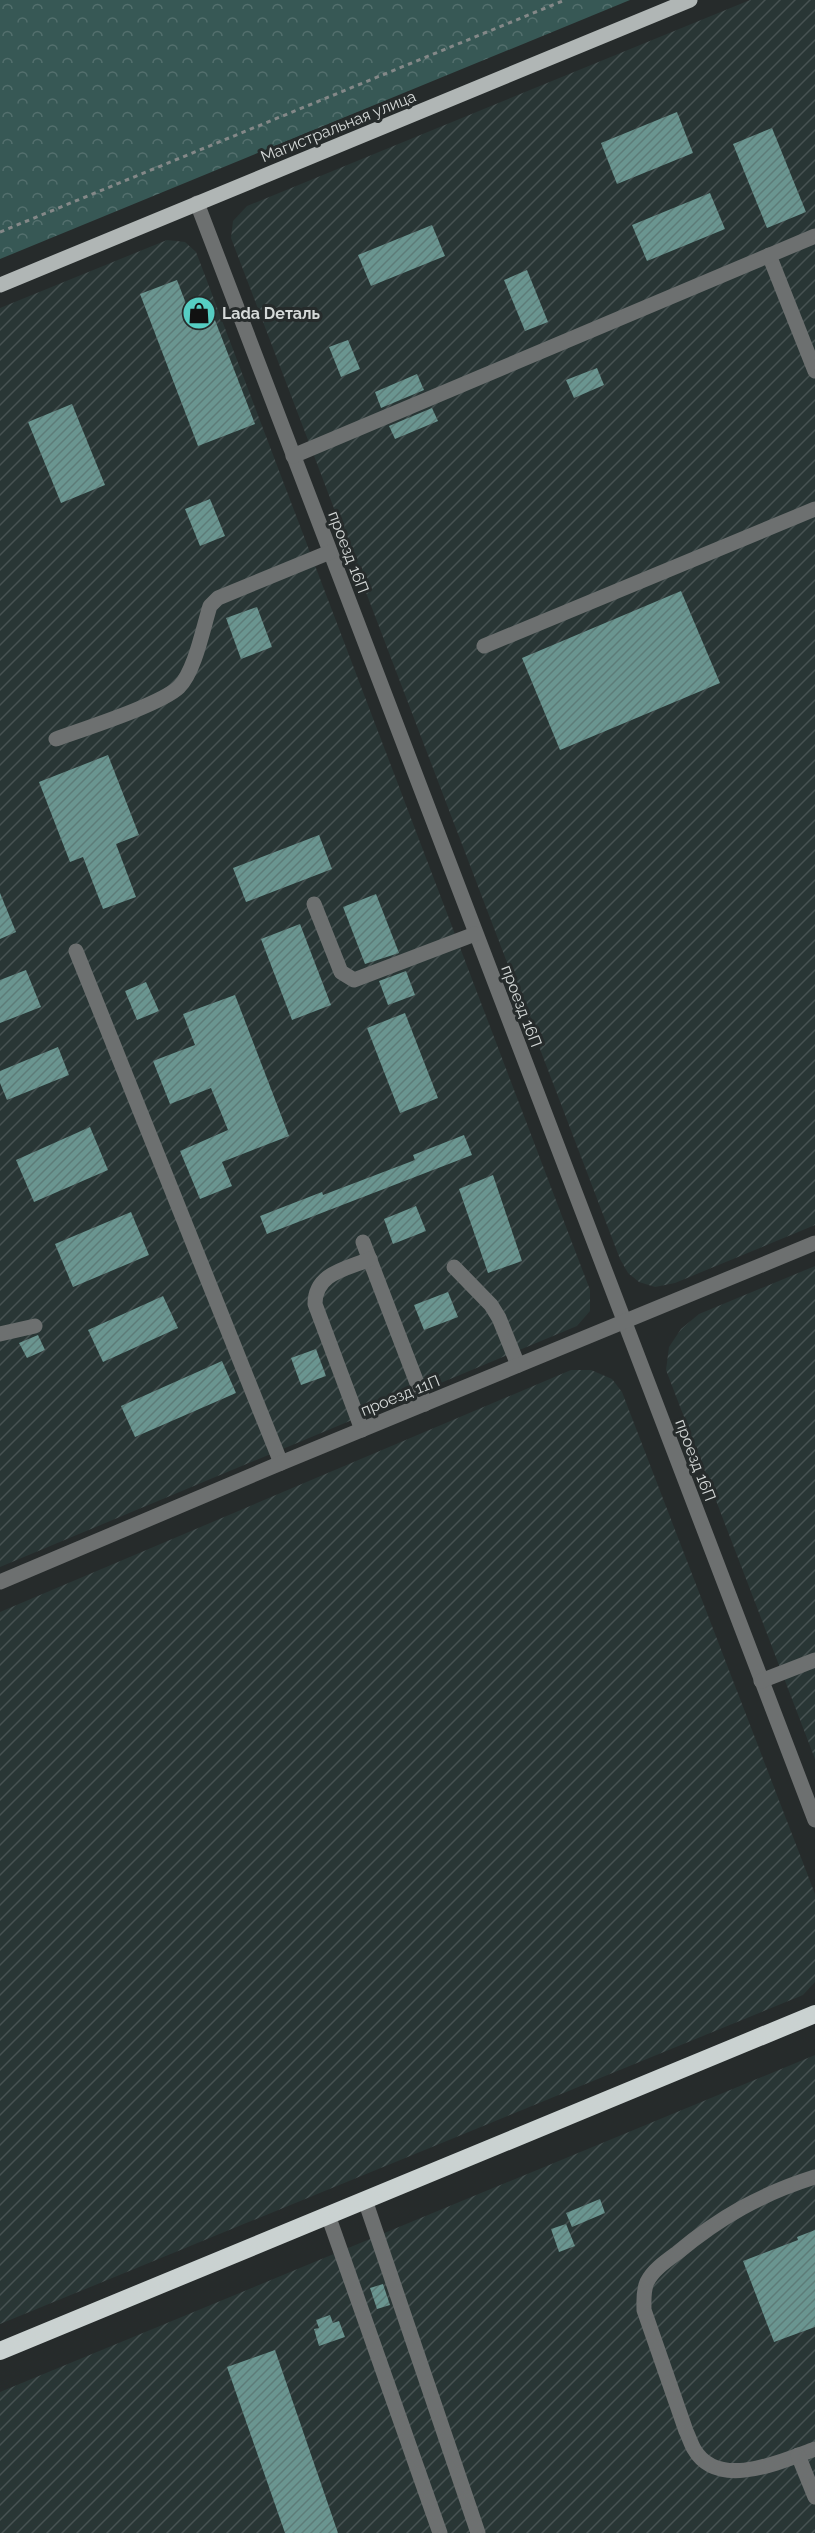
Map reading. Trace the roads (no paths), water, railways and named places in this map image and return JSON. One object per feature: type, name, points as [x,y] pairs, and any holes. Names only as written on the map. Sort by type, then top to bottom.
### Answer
[{"type":"highway","points":[[0,2350],[815,2014]]},
{"type":"main road","name":"Магистральная улица","points":[[0,285],[690,0]]},
{"type":"street","name":"проезд 16П","points":[[197,204],[815,1820]]},
{"type":"street","points":[[293,456],[815,236]]},
{"type":"street","points":[[770,255],[815,371]]},
{"type":"street","points":[[484,646],[815,509]]},
{"type":"street","points":[[56,739],[161,699],[178,687],[188,673],[210,606],[218,598],[330,552]]},
{"type":"street","points":[[314,904],[341,972],[354,980],[475,934]]},
{"type":"street","points":[[76,951],[281,1463]]},
{"type":"street","points":[[363,1242],[425,1404]]},
{"type":"street","name":"проезд 11П","points":[[0,1582],[281,1463],[815,1243]]},
{"type":"street","points":[[362,1430],[315,1304],[315,1293],[324,1279],[370,1259]]},
{"type":"street","points":[[454,1268],[491,1305],[499,1318],[518,1365]]},
{"type":"street","points":[[0,1334],[34,1326]]},
{"type":"street","points":[[761,1681],[815,1660]]},
{"type":"street","points":[[815,2177],[750,2203],[721,2218],[659,2267],[647,2281],[643,2294],[644,2310],[694,2450],[707,2463],[728,2471],[751,2471],[815,2449]]},
{"type":"street","points":[[365,2199],[478,2533]]},
{"type":"street","points":[[328,2215],[440,2533]]},
{"type":"street","points":[[798,2455],[815,2497]]},
{"type":"place","name":"Lada Dеталь","points":[[199,313]]}]
